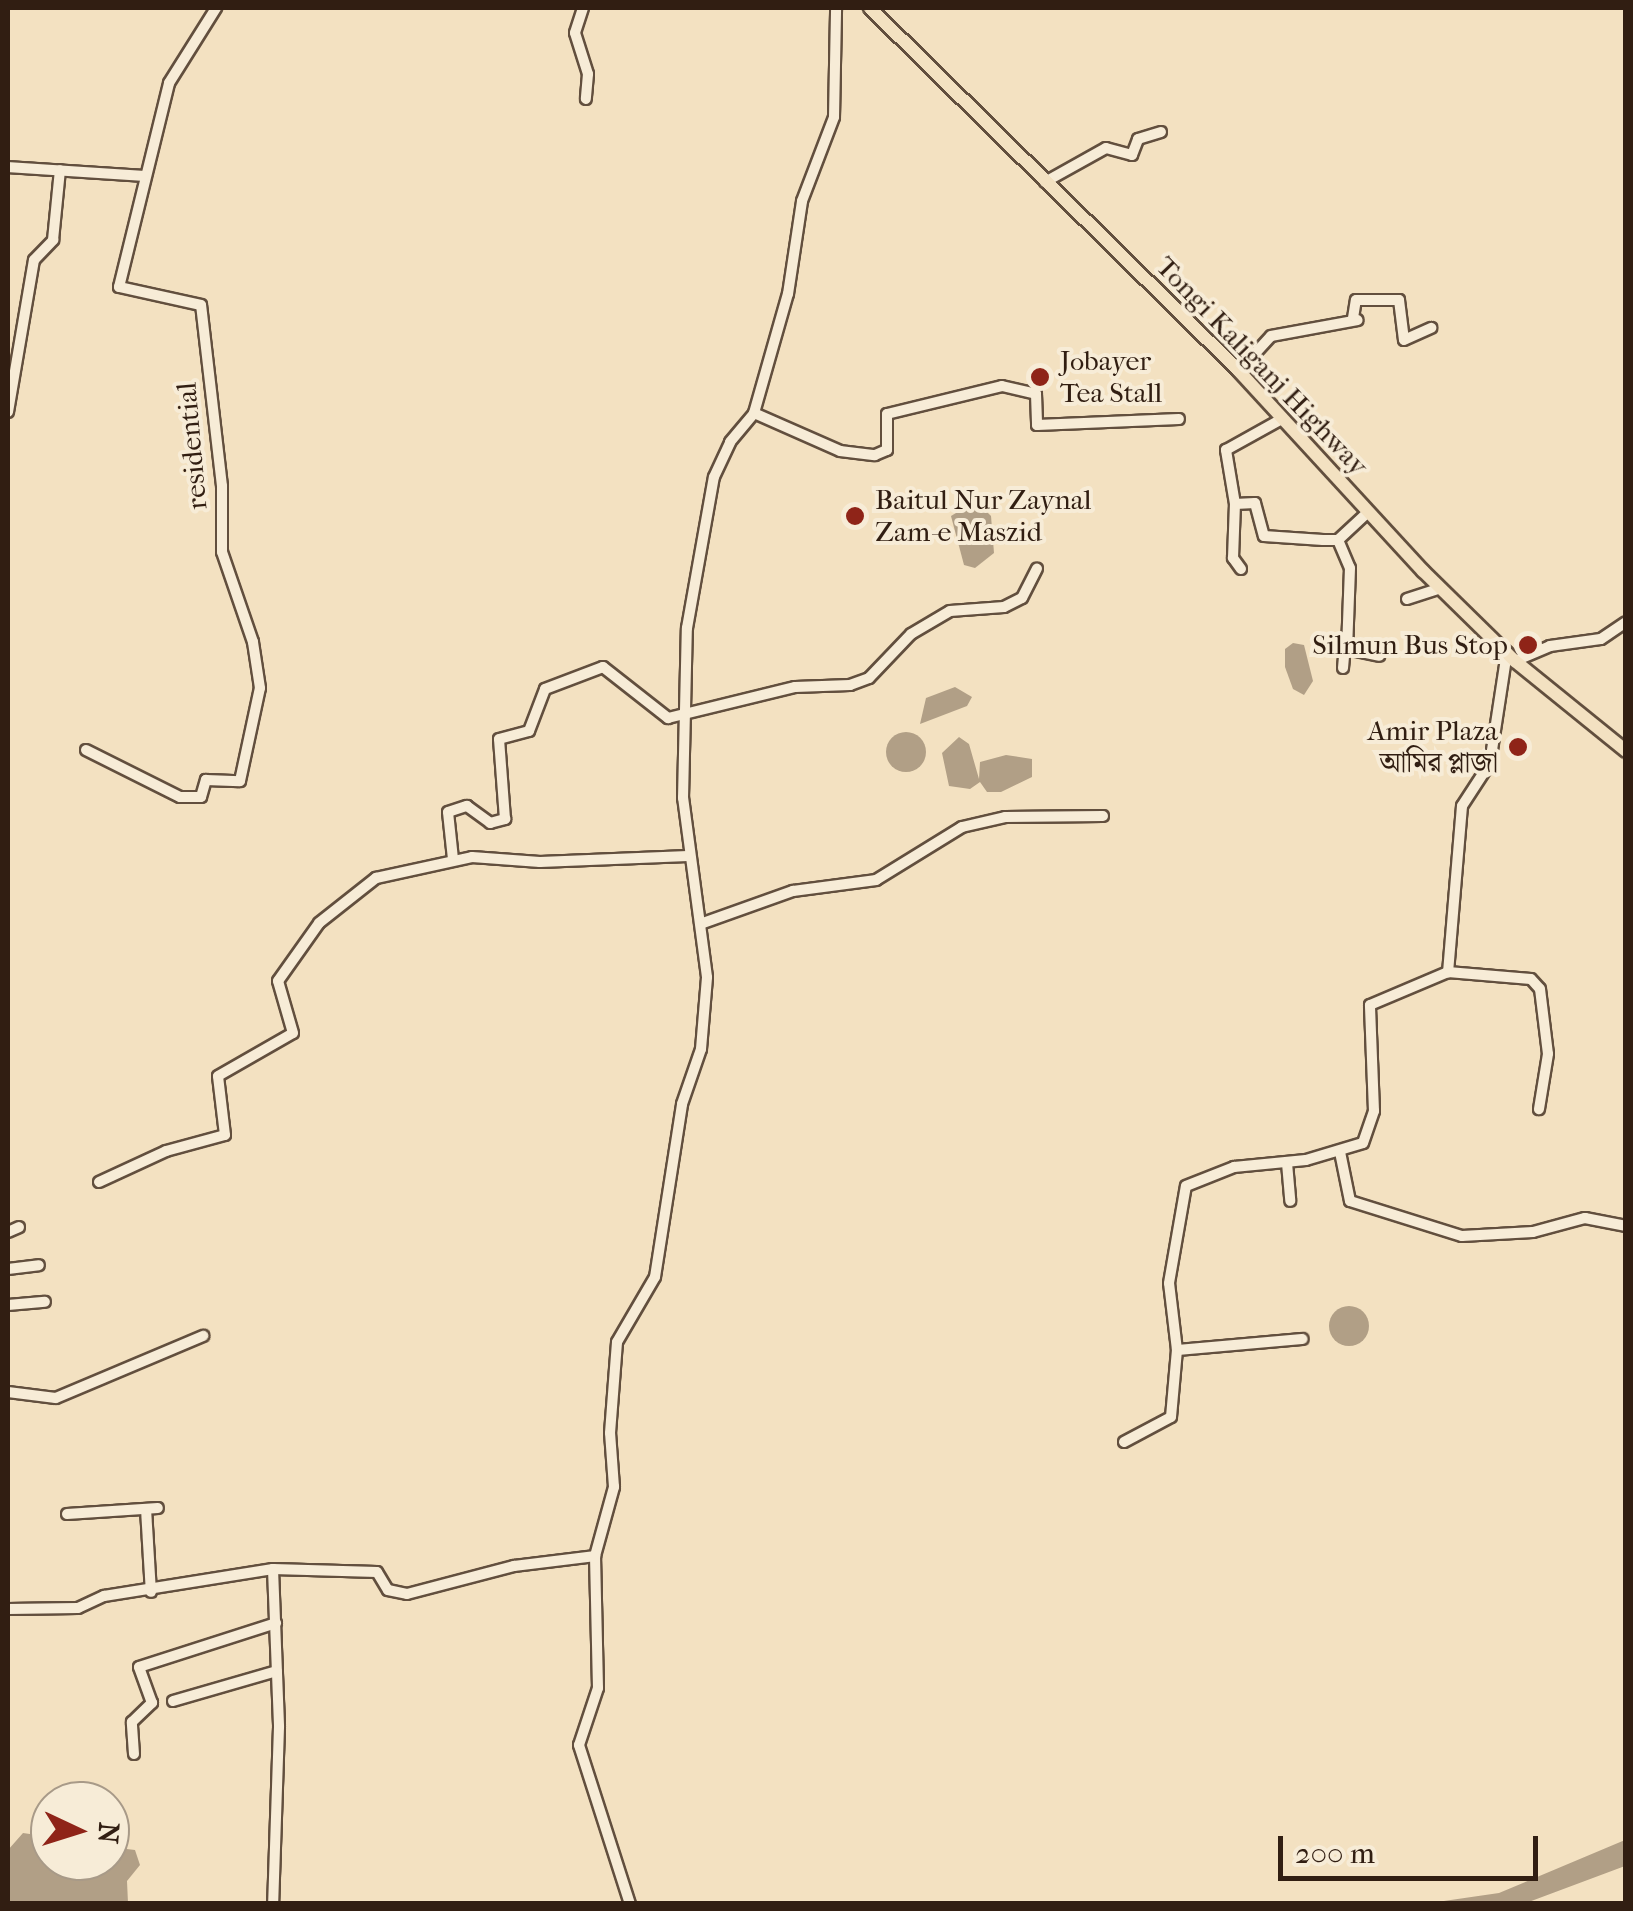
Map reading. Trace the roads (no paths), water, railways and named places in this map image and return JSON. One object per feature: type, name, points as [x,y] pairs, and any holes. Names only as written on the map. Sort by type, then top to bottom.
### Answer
[{"type":"main road","name":"Tongi Kaliganj Highway","points":[[870,8],[1239,370],[1280,420],[1440,588],[1511,657],[1626,751]]},
{"type":"street","name":"residential","points":[[86,750],[180,796],[201,796],[206,780],[240,781],[260,688],[253,642],[222,552],[222,486],[201,305],[119,287],[169,83],[216,8]]},
{"type":"street","points":[[584,8],[575,33],[588,74],[586,99]]},
{"type":"street","points":[[630,1904],[580,1762],[580,1745],[598,1688],[595,1556],[614,1487],[610,1433],[617,1342],[655,1277],[682,1104],[701,1049],[703,923],[688,856],[687,628],[714,477],[730,442],[754,414],[788,294],[802,201],[834,117],[836,8]]},
{"type":"street","points":[[1045,182],[1106,148],[1132,154],[1138,139],[1160,132]]},
{"type":"street","points":[[8,167],[144,176]]},
{"type":"street","points":[[8,412],[34,260],[51,248],[60,170]]},
{"type":"street","points":[[1239,370],[1271,336],[1356,319],[1356,300],[1400,300],[1404,340],[1431,328]]},
{"type":"street","points":[[754,414],[840,451],[875,455],[887,450],[887,414],[1002,386],[1036,394],[1036,425],[1179,419]]},
{"type":"street","points":[[1242,569],[1233,558],[1235,504],[1226,450],[1280,420]]},
{"type":"street","points":[[1235,504],[1255,502],[1264,536],[1338,540],[1368,512]]},
{"type":"street","points":[[1338,540],[1350,568],[1343,668]]},
{"type":"street","points":[[453,860],[448,812],[467,806],[490,824],[505,820],[499,739],[529,731],[546,689],[603,667],[654,711],[668,718],[745,697],[870,678],[911,634],[950,611],[1004,607],[1022,598],[1037,569]]},
{"type":"street","points":[[1407,599],[1440,588]]},
{"type":"street","points":[[1448,972],[1462,806],[1490,764],[1511,657],[1550,646],[1601,639],[1626,622]]},
{"type":"street","points":[[1345,644],[1350,652],[1379,656]]},
{"type":"street","points":[[703,923],[794,891],[876,880],[962,827],[1005,818],[1103,816]]},
{"type":"street","points":[[98,1182],[166,1151],[226,1135],[218,1076],[293,1033],[278,980],[318,923],[376,878],[453,860],[688,856]]},
{"type":"street","points":[[1124,1442],[1170,1421],[1177,1350],[1170,1283],[1186,1186],[1234,1167],[1288,1162],[1340,1152],[1363,1143],[1374,1111],[1370,1004],[1448,972],[1531,980],[1540,989],[1548,1054],[1539,1109]]},
{"type":"street","points":[[1340,1152],[1350,1201],[1462,1236],[1533,1232],[1585,1218],[1626,1226]]},
{"type":"street","points":[[1288,1162],[1290,1201]]},
{"type":"street","points":[[8,1269],[39,1265]]},
{"type":"street","points":[[8,1306],[45,1302]]},
{"type":"street","points":[[8,1392],[56,1398],[203,1336]]},
{"type":"street","points":[[1177,1350],[1303,1338]]},
{"type":"street","points":[[67,1514],[158,1508]]},
{"type":"street","points":[[146,1509],[151,1592]]},
{"type":"street","points":[[8,1609],[78,1608],[104,1596],[151,1592],[273,1569],[377,1572],[388,1590],[407,1594],[514,1566],[595,1556]]},
{"type":"street","points":[[273,1569],[277,1672],[273,1904]]},
{"type":"street","points":[[134,1754],[132,1722],[152,1702],[138,1667],[276,1623]]},
{"type":"street","points":[[173,1701],[277,1672]]},
{"type":"place","name":"Jobayer Tea Stall","points":[[1040,377]]},
{"type":"place","name":"Baitul Nur Zaynal Zam-e Maszid","points":[[855,516]]},
{"type":"place","name":"Silmun Bus Stop","points":[[1528,645]]},
{"type":"place","name":"Amir Plaza আমির প্লাজা","points":[[1518,747]]}]
